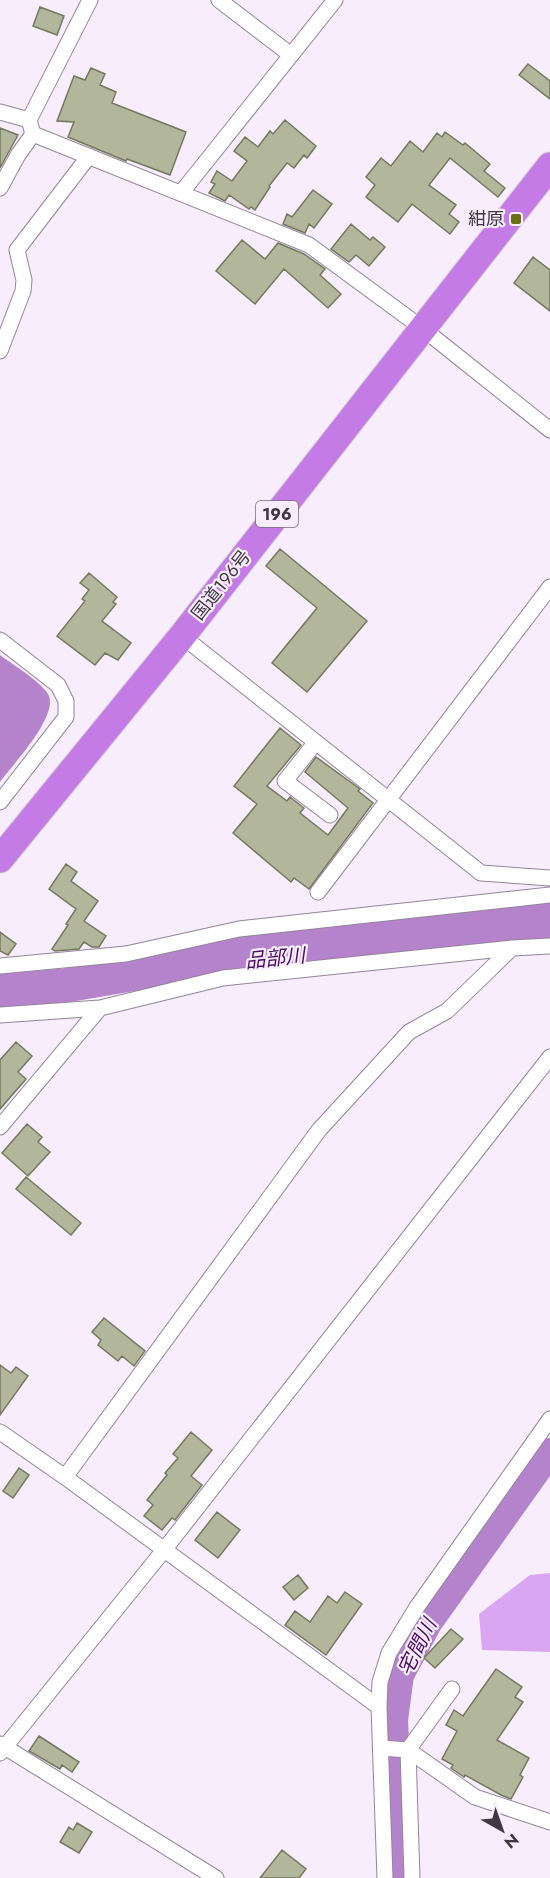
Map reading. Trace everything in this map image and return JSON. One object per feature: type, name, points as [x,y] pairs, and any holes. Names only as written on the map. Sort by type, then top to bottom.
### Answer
[{"type":"highway","name":"国道196号","points":[[0,859],[182,636],[550,166]]},
{"type":"street","points":[[0,188],[18,155],[90,0]]},
{"type":"street","points":[[219,0],[291,55]]},
{"type":"street","points":[[181,193],[335,0]]},
{"type":"street","points":[[0,112],[89,156],[309,245],[422,328],[550,430]]},
{"type":"street","points":[[0,351],[23,291],[24,280],[17,250],[89,156]]},
{"type":"street","points":[[318,892],[550,587]]},
{"type":"street","points":[[182,636],[481,873],[550,878]]},
{"type":"street","points":[[0,640],[58,685],[66,700],[66,717],[0,802]]},
{"type":"street","points":[[316,742],[285,781],[330,815]]},
{"type":"street","points":[[0,966],[126,954],[239,929],[550,895]]},
{"type":"street","points":[[0,1015],[100,1008],[223,978],[550,946]]},
{"type":"street","points":[[65,1477],[319,1130],[409,1032],[447,1011],[512,948]]},
{"type":"street","points":[[0,1127],[100,1008]]},
{"type":"street","points":[[216,1878],[2,1748],[164,1550],[550,1057]]},
{"type":"street","points":[[385,1878],[384,1748],[379,1707],[380,1682],[389,1653],[417,1607],[550,1419]]},
{"type":"street","points":[[0,1432],[379,1707]]},
{"type":"street","points":[[412,1878],[405,1750],[452,1689]]},
{"type":"street","points":[[384,1748],[405,1750],[475,1797],[550,1822]]},
{"type":"shaded area","points":[[550,1573],[550,1652],[482,1650],[479,1614],[530,1575]]},
{"type":"water","points":[[0,655],[39,683],[48,694],[50,703],[42,726],[0,782]]},
{"type":"water","name":"品部川","points":[[550,902],[550,942],[170,985],[70,1002],[0,1008],[0,974],[67,968],[142,956],[248,933]]},
{"type":"building","points":[[40,7],[64,16],[57,35],[33,26]]},
{"type":"building","points":[[528,64],[550,81],[550,99],[519,75]]},
{"type":"building","points":[[91,68],[105,74],[100,85],[116,92],[112,103],[186,132],[170,175],[127,159],[126,161],[68,137],[74,122],[57,121],[74,76],[85,80]]},
{"type":"building","points":[[285,120],[316,146],[307,158],[304,155],[294,168],[287,163],[269,186],[255,210],[251,207],[249,209],[229,195],[225,201],[209,193],[215,184],[211,182],[217,171],[232,181],[247,161],[234,151],[245,137],[258,147],[270,131],[273,134]]},
{"type":"building","points":[[0,128],[18,135],[0,168]]},
{"type":"building","points":[[445,132],[463,145],[465,143],[490,164],[484,171],[505,188],[498,197],[450,158],[429,185],[456,205],[449,214],[459,222],[450,234],[412,204],[398,222],[366,197],[375,185],[366,177],[381,158],[391,166],[410,141],[423,152],[437,133],[442,137]]},
{"type":"building","points":[[313,190],[332,204],[314,228],[309,224],[305,233],[283,224],[287,214],[292,217]]},
{"type":"building","points":[[351,224],[370,240],[373,237],[385,247],[369,266],[356,255],[349,262],[331,249]]},
{"type":"building","points":[[242,240],[265,259],[278,243],[304,254],[325,269],[320,275],[341,294],[328,308],[284,269],[255,304],[216,271]]},
{"type":"building","points":[[533,257],[550,270],[550,311],[514,283]]},
{"type":"building","points":[[280,549],[367,621],[307,692],[272,663],[317,608],[266,566]]},
{"type":"building","points":[[89,573],[117,597],[113,602],[116,604],[102,621],[131,643],[118,660],[105,653],[95,665],[57,636],[85,601],[82,599],[89,590],[80,583]]},
{"type":"building","points":[[280,728],[301,745],[267,786],[287,801],[290,797],[304,808],[300,813],[328,835],[348,808],[305,772],[316,757],[360,789],[358,791],[373,803],[309,889],[294,878],[291,882],[233,833],[257,804],[234,786]]},
{"type":"building","points":[[66,864],[77,872],[71,881],[98,901],[84,921],[106,936],[99,947],[92,947],[84,942],[79,949],[55,951],[52,949],[76,909],[49,889]]},
{"type":"building","points":[[0,932],[16,944],[8,955],[0,951]]},
{"type":"building","points":[[16,1042],[32,1056],[18,1072],[26,1079],[0,1109],[0,1060]]},
{"type":"building","points":[[27,1124],[42,1137],[38,1142],[50,1152],[28,1176],[2,1153]]},
{"type":"building","points":[[26,1177],[81,1223],[71,1235],[16,1189]]},
{"type":"building","points":[[104,1318],[145,1351],[134,1366],[122,1356],[118,1361],[98,1345],[101,1340],[92,1332]]},
{"type":"building","points":[[0,1365],[11,1373],[16,1367],[28,1376],[0,1415]]},
{"type":"building","points":[[191,1432],[212,1450],[191,1476],[202,1485],[175,1520],[172,1518],[162,1530],[144,1516],[153,1505],[147,1500],[178,1458],[173,1454]]},
{"type":"building","points":[[19,1468],[29,1475],[13,1498],[3,1491]]},
{"type":"building","points":[[217,1512],[240,1530],[218,1558],[195,1540]]},
{"type":"building","points":[[298,1575],[308,1588],[294,1600],[283,1587]]},
{"type":"building","points":[[345,1592],[362,1604],[326,1655],[285,1625],[295,1611],[310,1622],[328,1596],[337,1603]]},
{"type":"building","points":[[451,1629],[463,1639],[435,1668],[424,1658]]},
{"type":"building","points":[[496,1669],[522,1687],[515,1697],[523,1702],[497,1740],[529,1758],[520,1775],[523,1777],[511,1799],[465,1775],[464,1777],[451,1768],[453,1765],[442,1759],[457,1731],[446,1725],[454,1710],[463,1716]]},
{"type":"building","points":[[39,1736],[79,1762],[72,1772],[62,1765],[60,1769],[29,1751]]},
{"type":"building","points":[[77,1823],[92,1832],[79,1853],[60,1842],[69,1827],[73,1830]]},
{"type":"building","points":[[282,1850],[306,1869],[299,1878],[260,1878]]},
{"type":"waterway","name":"宅間川","points":[[401,1878],[394,1720],[400,1675],[428,1623],[550,1452]]},
{"type":"place","name":"紺原","points":[[516,219]]}]
